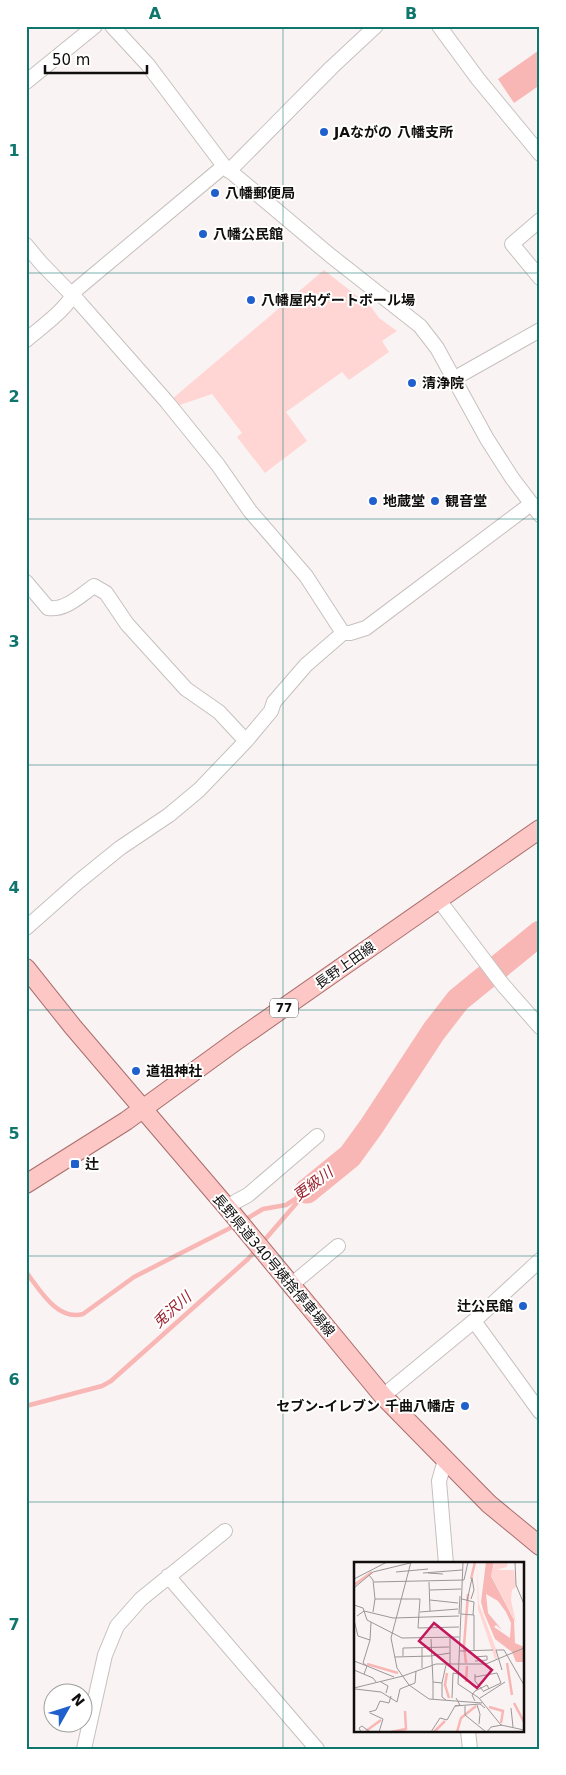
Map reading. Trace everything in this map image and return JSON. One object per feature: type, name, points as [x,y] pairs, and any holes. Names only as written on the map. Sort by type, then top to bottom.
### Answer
[{"type":"main road","name":"長野上田線","points":[[26,1184],[142,1109],[243,1036],[540,829]]},
{"type":"main road","name":"長野県道340号姨捨停車場線","points":[[26,968],[73,1027],[229,1210],[382,1396],[489,1504],[540,1546]]},
{"type":"street","points":[[26,82],[95,26]]},
{"type":"street","points":[[26,928],[120,848],[169,815],[199,790],[246,741],[271,711],[274,702],[306,665],[343,633],[366,628],[536,509],[487,439],[438,348],[420,326],[226,168],[148,66],[112,26]]},
{"type":"street","points":[[26,340],[60,312],[77,289],[226,168],[376,26]]},
{"type":"street","points":[[439,26],[478,79],[540,154]]},
{"type":"street","points":[[540,220],[512,244],[540,278]]},
{"type":"street","points":[[26,245],[178,416],[218,465],[250,511],[306,576],[343,633]]},
{"type":"street","points":[[455,378],[540,330]]},
{"type":"street","points":[[26,582],[48,608],[56,610],[94,586],[106,593],[127,624],[186,689],[219,712],[246,741]]},
{"type":"street","points":[[438,899],[498,979],[540,1027]]},
{"type":"street","points":[[229,1210],[317,1136]]},
{"type":"street","points":[[291,1285],[338,1246]]},
{"type":"street","points":[[382,1396],[474,1321],[540,1260]]},
{"type":"street","points":[[474,1321],[540,1412]]},
{"type":"street","points":[[445,1460],[439,1481],[446,1562]]},
{"type":"street","points":[[84,1749],[105,1655],[117,1626],[131,1608],[225,1531]]},
{"type":"street","points":[[168,1576],[317,1749]]},
{"type":"street","points":[[468,1732],[470,1749]]},
{"type":"shaded area","points":[[538,51],[540,54],[540,85],[514,103],[498,79]]},
{"type":"shaded area","points":[[324,270],[371,307],[379,318],[397,331],[382,341],[389,352],[349,380],[342,372],[286,412],[307,441],[265,473],[237,437],[242,433],[212,394],[177,406],[172,399]]},
{"type":"waterway","name":"更級川","points":[[307,1191],[350,1156],[434,1031],[458,1000],[540,933]]},
{"type":"waterway","name":"兎沢川","points":[[262,1243],[307,1191]]},
{"type":"waterway","name":"更級川","points":[[243,1221],[263,1209],[286,1205],[303,1194]]},
{"type":"waterway","name":"更級川","points":[[26,1272],[43,1295],[57,1309],[74,1315],[83,1314],[134,1277],[236,1225]]},
{"type":"waterway","name":"兎沢川","points":[[26,1406],[102,1386],[111,1381],[257,1249]]},
{"type":"place","name":"JAながの 八幡支所","points":[[324,132]]},
{"type":"place","name":"八幡郵便局","points":[[215,193]]},
{"type":"place","name":"八幡公民館","points":[[203,234]]},
{"type":"place","name":"八幡屋内ゲートボール場","points":[[251,300]]},
{"type":"place","name":"清浄院","points":[[412,383]]},
{"type":"place","name":"地蔵堂","points":[[373,501]]},
{"type":"place","name":"観音堂","points":[[435,501]]},
{"type":"place","name":"道祖神社","points":[[136,1071]]},
{"type":"place","name":"辻","points":[[75,1164]]},
{"type":"place","name":"辻公民館","points":[[523,1306]]},
{"type":"place","name":"セブン-イレブン 千曲八幡店","points":[[465,1406]]}]
